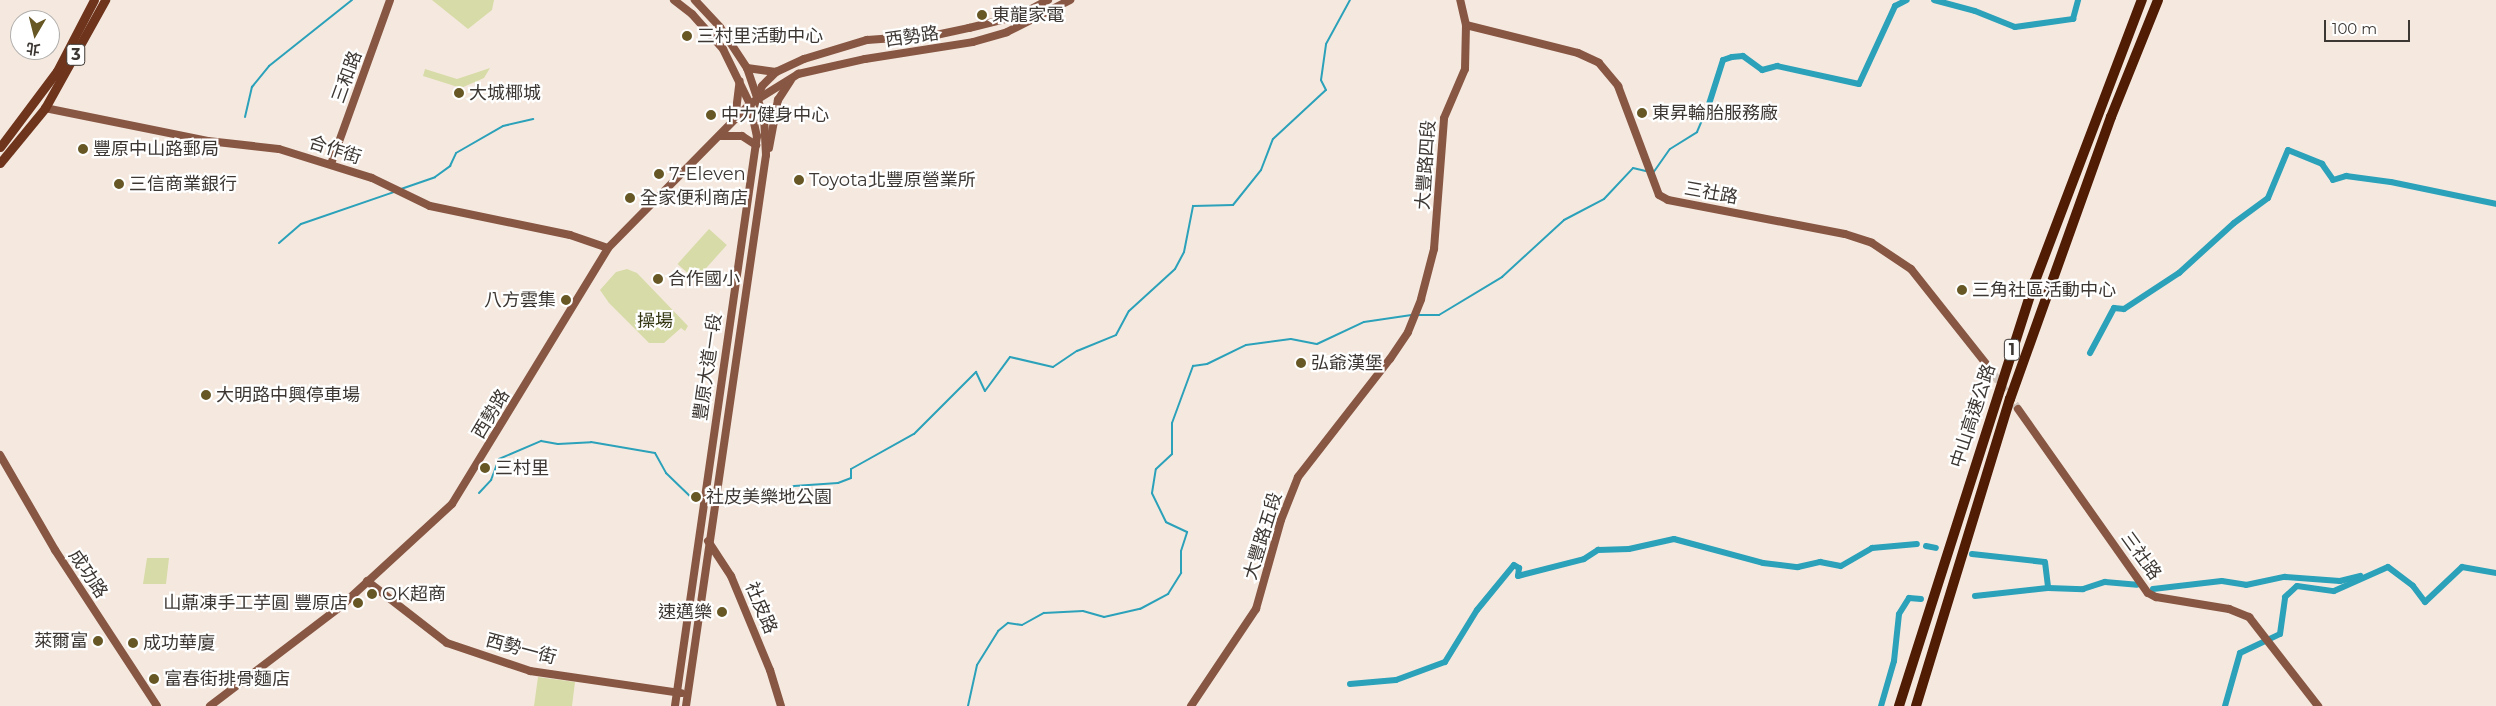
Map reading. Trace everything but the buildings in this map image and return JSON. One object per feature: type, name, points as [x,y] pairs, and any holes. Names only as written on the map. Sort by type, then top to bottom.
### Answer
[{"type":"highway","name":"中山高速公路","points":[[1899,706],[2034,281],[2142,0]]},
{"type":"highway","name":"中山高速公路","points":[[1916,706],[2010,399],[2111,117],[2158,0]]},
{"type":"main road","name":"3","points":[[0,147],[57,71],[94,0]]},
{"type":"main road","name":"3","points":[[0,163],[45,108],[106,0]]},
{"type":"street","name":"三和路","points":[[331,164],[390,0]]},
{"type":"street","name":"豐原大道一段","points":[[674,0],[706,28],[723,49],[740,79],[750,104],[756,145],[675,706]]},
{"type":"street","name":"豐原大道一段","points":[[686,706],[766,155],[764,118],[747,68],[720,27],[695,0]]},
{"type":"street","name":"西勢路","points":[[757,98],[762,86],[776,72],[840,46],[969,28],[1018,16],[1048,0]]},
{"type":"street","name":"西勢路","points":[[210,706],[340,607],[367,581],[438,520],[460,496],[608,248],[757,98],[798,74],[865,59],[973,42],[1015,28],[1070,0]]},
{"type":"street","name":"大豐路四段","points":[[1408,332],[1428,278],[1434,249],[1441,134],[1448,105],[1465,68],[1466,26],[1460,0]]},
{"type":"street","name":"三社路","points":[[1466,26],[1578,53],[1599,63],[1618,86],[1659,195],[1668,200],[1845,234],[1872,243],[1911,269],[1987,365]]},
{"type":"street","points":[[747,68],[776,72]]},
{"type":"street","points":[[766,155],[782,89],[798,74]]},
{"type":"street","points":[[735,120],[740,79]]},
{"type":"street","name":"合作街","points":[[45,108],[208,141],[279,149],[372,178],[430,206],[570,235],[608,248]]},
{"type":"street","points":[[721,136],[742,136],[756,145]]},
{"type":"street","name":"大豐路五段","points":[[1191,706],[1256,609],[1280,520],[1298,477],[1408,332]]},
{"type":"street","name":"三社路","points":[[2018,409],[2148,593],[2156,597],[2229,609],[2249,617],[2272,642],[2318,706]]},
{"type":"street","name":"成功路","points":[[0,455],[55,550],[157,706]]},
{"type":"street","name":"社皮路","points":[[700,529],[731,576],[770,670],[781,706]]},
{"type":"street","name":"西勢一街","points":[[367,581],[447,643],[530,671],[688,694]]},
{"type":"green space","points":[[432,0],[494,0],[492,10],[468,29]]},
{"type":"green space","points":[[490,68],[484,78],[461,88],[423,76],[425,69],[457,79]]},
{"type":"green space","name":"操場","points":[[709,229],[727,245],[695,280],[678,264]]},
{"type":"green space","name":"操場","points":[[627,269],[637,273],[688,326],[685,331],[681,328],[664,343],[649,343],[609,303],[600,290],[616,272]]},
{"type":"green space","points":[[147,558],[169,558],[166,584],[143,584]]},
{"type":"green space","points":[[538,677],[575,682],[572,706],[534,706]]},
{"type":"waterway","points":[[245,117],[252,87],[269,66],[352,0]]},
{"type":"waterway","points":[[718,502],[763,501],[794,486],[838,483],[851,478],[851,469],[914,434],[976,372],[985,391],[1010,357],[1053,367],[1077,351],[1116,335],[1129,311],[1175,269],[1184,252],[1193,206],[1233,205],[1261,170],[1273,139],[1326,90],[1321,80],[1326,44],[1350,0]]},
{"type":"waterway","points":[[1709,104],[1723,60],[1732,57],[1743,56],[1762,70],[1777,66],[1859,84],[1895,6],[1907,0]]},
{"type":"waterway","points":[[1934,0],[1975,11],[2015,27],[2073,19],[2078,0]]},
{"type":"waterway","points":[[1653,173],[1670,149],[1697,132],[1709,104]]},
{"type":"waterway","points":[[401,189],[435,177],[450,166],[456,153],[503,126],[533,119]]},
{"type":"waterway","points":[[2090,353],[2114,308],[2124,309],[2179,273],[2234,223],[2268,198],[2288,150],[2322,164],[2333,180],[2346,176],[2391,182],[2496,204]]},
{"type":"waterway","points":[[1418,315],[1439,315],[1502,277],[1564,220],[1604,199],[1633,168],[1646,171]]},
{"type":"waterway","points":[[279,243],[301,224],[394,192]]},
{"type":"waterway","points":[[968,706],[977,665],[998,631],[1008,623],[1022,625],[1044,613],[1083,611],[1104,617],[1140,609],[1168,594],[1181,573],[1181,551],[1187,532],[1166,522],[1152,493],[1156,469],[1172,454],[1172,423],[1193,366],[1207,364],[1246,345],[1291,339],[1317,344],[1364,322],[1411,315]]},
{"type":"waterway","points":[[479,493],[491,480],[499,459],[541,441],[558,444],[591,442],[655,453],[666,473],[693,499],[703,500]]},
{"type":"waterway","points":[[1350,684],[1396,680],[1445,662],[1477,610],[1514,565],[1519,568],[1518,576],[1584,559],[1598,550],[1629,549],[1674,539],[1763,563],[1798,567],[1820,562],[1841,566],[1872,548],[1917,544]]},
{"type":"waterway","points":[[1926,546],[1936,548]]},
{"type":"waterway","points":[[1972,554],[2045,562],[2048,588]]},
{"type":"waterway","points":[[2225,706],[2240,653],[2280,634],[2285,597],[2297,586],[2334,591],[2388,567],[2413,586],[2425,602],[2462,567],[2496,573]]},
{"type":"waterway","points":[[2153,589],[2222,581],[2246,585],[2285,577],[2340,581],[2360,576]]},
{"type":"waterway","points":[[1975,596],[2048,588],[2083,589],[2105,582],[2137,585]]},
{"type":"waterway","points":[[1881,706],[1894,661],[1899,614],[1909,598],[1921,599]]},
{"type":"tunnel","points":[[1987,365],[2018,409]]},
{"type":"place","name":"東龍家電","points":[[982,15]]},
{"type":"place","name":"三村里活動中心","points":[[687,36]]},
{"type":"place","name":"大城椰城","points":[[459,93]]},
{"type":"place","name":"東昇輪胎服務廠","points":[[1642,113]]},
{"type":"place","name":"中力健身中心","points":[[711,115]]},
{"type":"place","name":"豐原中山路郵局","points":[[83,149]]},
{"type":"place","name":"7-Eleven","points":[[659,174]]},
{"type":"place","name":"Toyota北豐原營業所","points":[[799,180]]},
{"type":"place","name":"三信商業銀行","points":[[119,184]]},
{"type":"place","name":"全家便利商店","points":[[630,198]]},
{"type":"place","name":"合作國小","points":[[658,279]]},
{"type":"place","name":"三角社區活動中心","points":[[1962,290]]},
{"type":"place","name":"八方雲集","points":[[566,300]]},
{"type":"place","name":"弘爺漢堡","points":[[1301,363]]},
{"type":"place","name":"大明路中興停車場","points":[[206,395]]},
{"type":"place","name":"三村里","points":[[485,468]]},
{"type":"place","name":"社皮美樂地公園","points":[[696,497]]},
{"type":"place","name":"OK超商","points":[[372,594]]},
{"type":"place","name":"山薡凍手工芋圓 豐原店","points":[[358,603]]},
{"type":"place","name":"速邁樂","points":[[722,612]]},
{"type":"place","name":"萊爾富","points":[[98,641]]},
{"type":"place","name":"成功華廈","points":[[133,643]]},
{"type":"place","name":"富春街排骨麵店","points":[[154,679]]}]
